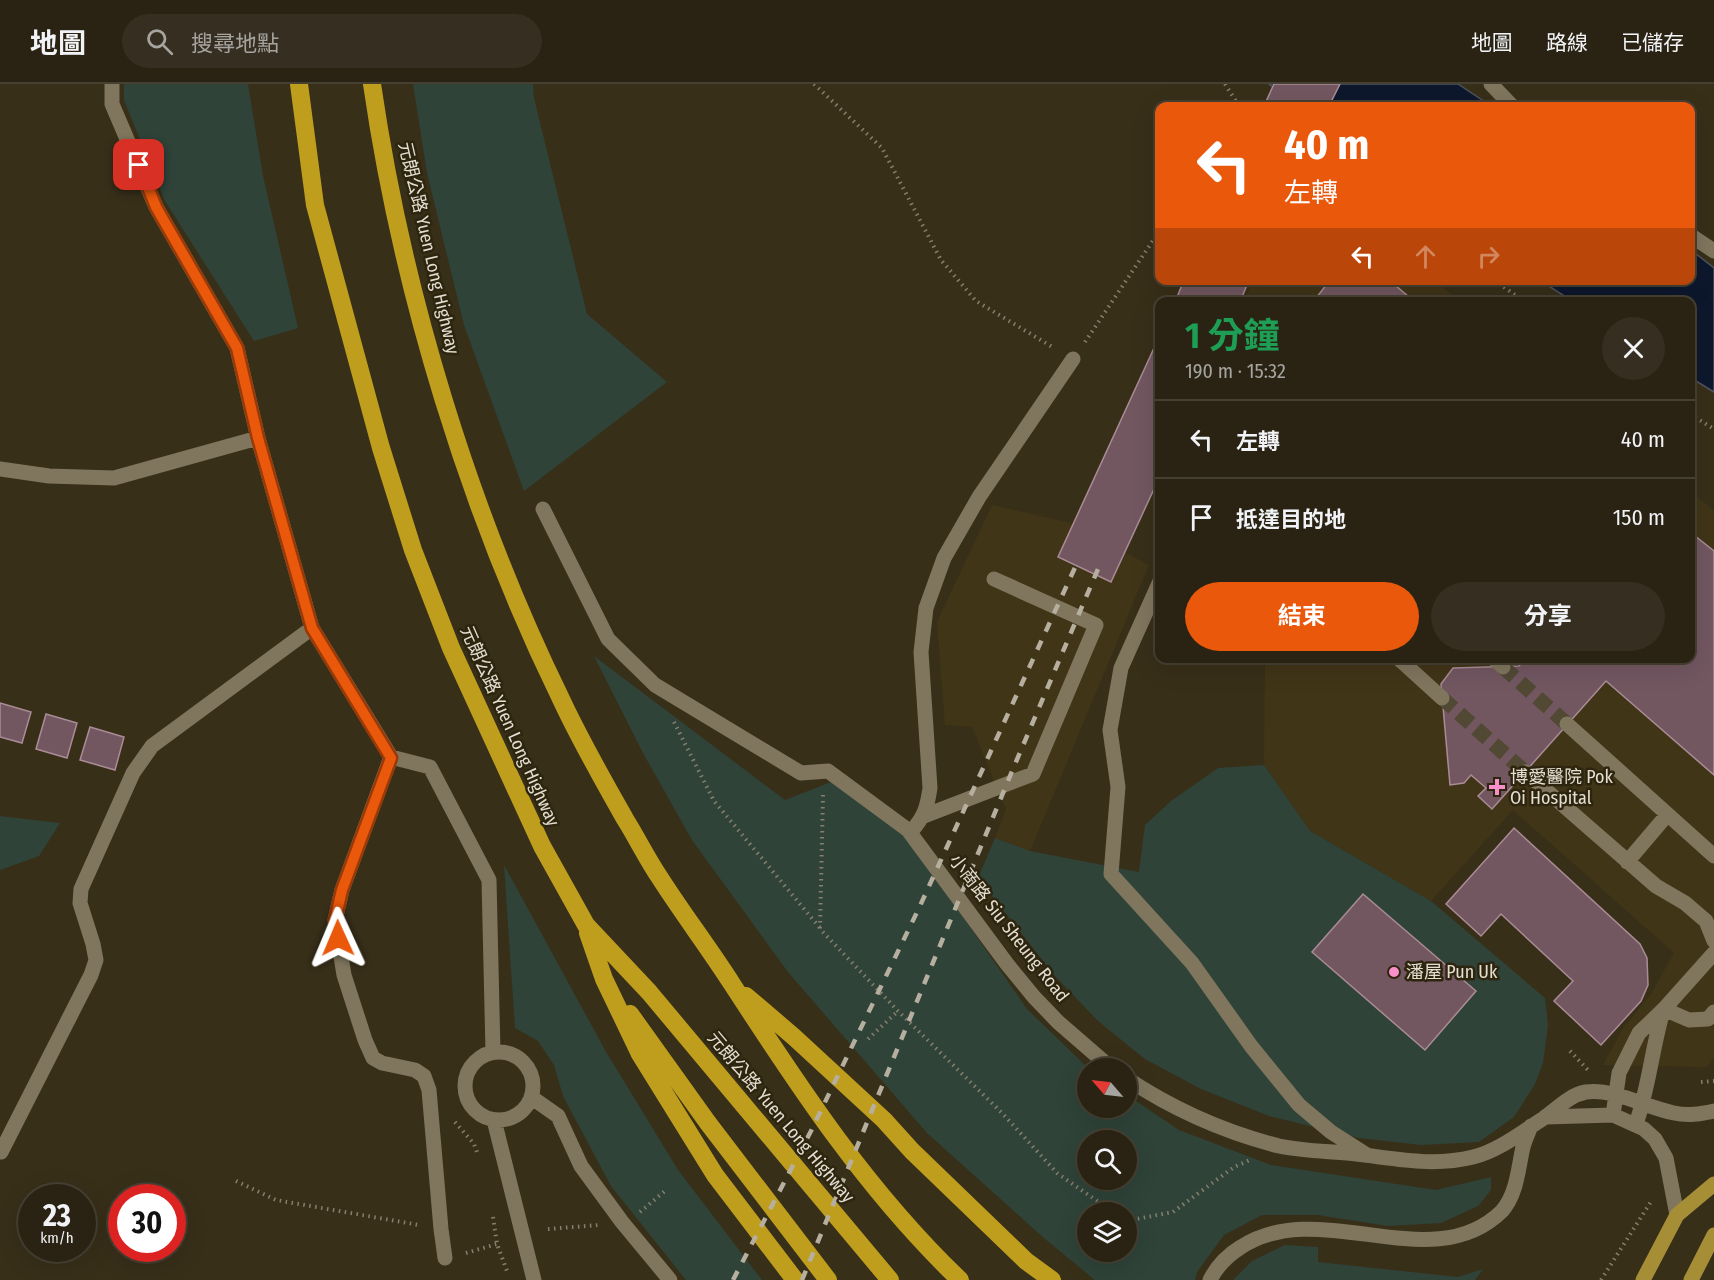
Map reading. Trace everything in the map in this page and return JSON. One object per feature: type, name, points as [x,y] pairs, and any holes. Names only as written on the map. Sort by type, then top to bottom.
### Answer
[{"type":"highway","name":"元朗公路 Yuen Long Highway","points":[[299,84],[315,205],[381,448],[413,549],[451,648],[542,846],[586,925],[649,992],[890,1280]]},
{"type":"highway","name":"元朗公路 Yuen Long Highway","points":[[372,84],[392,199],[447,407],[485,521],[524,620],[562,702],[658,875],[732,984],[774,1052],[846,1153],[877,1191],[960,1280]]},
{"type":"highway","points":[[586,925],[604,979],[640,1054],[715,1175],[795,1280]]},
{"type":"highway","points":[[604,979],[708,1123],[828,1280]]},
{"type":"highway","points":[[732,984],[794,1037],[884,1120],[912,1151],[1026,1261],[1052,1280]]},
{"type":"main road","points":[[1642,1280],[1677,1215],[1714,1184]]},
{"type":"main road","points":[[1691,1280],[1714,1235]]},
{"type":"street","points":[[111,84],[112,104],[156,207],[237,348],[258,438],[312,628],[391,758],[429,767],[489,880],[494,1052]]},
{"type":"street","points":[[1491,84],[1508,102]]},
{"type":"street","points":[[1695,238],[1714,251]]},
{"type":"street","points":[[924,816],[930,788],[921,652],[926,608],[944,558],[979,497],[1073,359]]},
{"type":"street","points":[[0,469],[49,476],[114,478],[258,438]]},
{"type":"street","points":[[543,509],[608,639],[655,684],[801,773],[828,771]]},
{"type":"street","points":[[909,832],[924,816],[1032,774],[1096,625],[994,579]]},
{"type":"street","points":[[1155,592],[1121,668],[1110,730],[1118,787],[1111,874],[1192,963],[1251,1046],[1299,1105],[1331,1132],[1367,1155]]},
{"type":"street","points":[[1,1152],[91,975],[96,960],[80,903],[81,889],[133,773],[152,746],[312,628]]},
{"type":"street","points":[[1404,663],[1442,698]]},
{"type":"street","points":[[1567,724],[1714,856]]},
{"type":"street","points":[[391,758],[342,890],[335,920],[344,975],[373,1058],[382,1063],[415,1070],[424,1076],[429,1090],[445,1258]]},
{"type":"street","name":"小商路 Siu Sheung Road","points":[[828,771],[909,832],[1007,964],[1065,1029],[1099,1058]]},
{"type":"street","points":[[1526,771],[1627,862],[1656,886],[1685,903],[1706,921],[1714,941]]},
{"type":"street","points":[[1627,862],[1667,815]]},
{"type":"street","points":[[1612,1115],[1619,1073],[1639,1033],[1664,1009],[1714,953]]},
{"type":"street","points":[[1664,1009],[1689,1020],[1708,1019],[1714,1012]]},
{"type":"street","points":[[1636,1124],[1644,1103],[1656,1034],[1664,1009]]},
{"type":"street","points":[[494,1052],[505,1052],[516,1056],[525,1064],[533,1085],[531,1096],[525,1107],[516,1115],[506,1119],[494,1120],[483,1116],[468,1102],[465,1091],[468,1071],[483,1055],[494,1052]]},
{"type":"street","points":[[1137,1085],[1200,1121],[1280,1146],[1367,1155],[1385,1160],[1433,1162],[1473,1157],[1497,1148],[1545,1117],[1563,1102],[1585,1092],[1598,1092],[1684,1115],[1714,1111]]},
{"type":"street","points":[[531,1096],[558,1116],[581,1166],[622,1222],[670,1280]]},
{"type":"street","points":[[1545,1117],[1612,1115],[1636,1124],[1655,1139],[1666,1158],[1677,1215]]},
{"type":"street","points":[[494,1120],[534,1280]]},
{"type":"street","points":[[1210,1280],[1222,1263],[1234,1252],[1261,1237],[1275,1233],[1314,1231],[1394,1242],[1440,1245],[1470,1236],[1492,1221],[1509,1201],[1531,1126]]},
{"type":"path","points":[[814,84],[882,148],[941,261],[976,302],[1073,359],[1155,237]]},
{"type":"path","points":[[1225,84],[1236,102]]},
{"type":"path","points":[[1501,285],[1518,297]]},
{"type":"path","points":[[1695,417],[1714,429]]},
{"type":"path","points":[[655,684],[714,801],[820,929],[898,1011],[1003,1114],[1057,1173],[1099,1202]]},
{"type":"path","points":[[820,929],[822,799],[828,771]]},
{"type":"path","points":[[868,1039],[898,1011]]},
{"type":"path","points":[[1570,1051],[1589,1070]]},
{"type":"path","points":[[1701,1082],[1714,1081]]},
{"type":"path","points":[[429,1090],[474,1144],[481,1163]]},
{"type":"path","points":[[1137,1219],[1173,1212],[1234,1167],[1280,1146]]},
{"type":"path","points":[[236,1181],[276,1200],[441,1229]]},
{"type":"path","points":[[635,1216],[666,1190]]},
{"type":"path","points":[[1601,1280],[1655,1195]]},
{"type":"path","points":[[493,1214],[497,1244],[510,1280]]},
{"type":"path","points":[[548,1229],[597,1225]]},
{"type":"path","points":[[445,1258],[497,1244]]},
{"type":"shaded area","points":[[1251,285],[1439,285],[1455,297],[1245,297]]},
{"type":"shaded area","name":"博愛醫院 Pok Oi Hospital","points":[[1695,495],[1714,511],[1714,1057],[1707,1067],[1603,1065],[1622,1030],[1651,994],[1674,953],[1513,810],[1431,901],[1310,831],[1264,765],[1265,663],[1695,663]]},
{"type":"shaded area","points":[[992,505],[1067,522],[1149,565],[1030,851],[995,838],[1006,809],[972,727],[945,725],[937,622]]},
{"type":"green space","points":[[124,84],[248,84],[263,176],[298,328],[254,341],[165,201],[124,100]]},
{"type":"green space","points":[[413,84],[533,84],[534,98],[587,314],[667,382],[524,491],[464,325],[427,173]]},
{"type":"green space","points":[[594,656],[785,800],[831,782],[908,838],[1027,1009],[1078,1058],[1077,1118],[1137,1118],[1137,1102],[1179,1130],[1271,1165],[1436,1190],[1491,1177],[1491,1190],[1478,1206],[1441,1223],[1388,1226],[1318,1215],[1262,1215],[1224,1235],[1197,1272],[1195,1280],[1095,1280],[1045,1239],[927,1133],[788,972],[692,840],[643,753]]},
{"type":"green space","points":[[1264,765],[1310,831],[1431,901],[1545,998],[1548,1025],[1543,1063],[1535,1084],[1514,1117],[1479,1142],[1421,1145],[1359,1138],[1269,1116],[1201,1089],[1145,1059],[1098,1021],[1054,975],[978,878],[995,838],[1030,851],[1139,872],[1145,825],[1171,801],[1218,768]]},
{"type":"green space","points":[[0,816],[60,823],[39,856],[0,870]]},
{"type":"green space","points":[[504,865],[605,1050],[678,1170],[762,1280],[686,1280],[611,1186],[563,1096],[554,1065],[538,1041],[515,1028]]},
{"type":"green space","points":[[1285,1245],[1318,1247],[1318,1262],[1458,1277],[1483,1269],[1475,1280],[1233,1280],[1252,1261]]},
{"type":"water","points":[[1269,84],[1458,84],[1485,102],[1291,102]]},
{"type":"water","points":[[1695,253],[1714,268],[1714,392],[1695,380],[1695,297],[1566,297],[1547,285],[1695,285]]},
{"type":"building","points":[[1274,84],[1340,84],[1331,102],[1266,102]]},
{"type":"building","points":[[1182,285],[1247,285],[1242,297],[1177,297]]},
{"type":"building","points":[[1326,285],[1395,285],[1409,297],[1317,297]]},
{"type":"building","points":[[1155,346],[1155,487],[1111,582],[1058,557]]},
{"type":"building","name":"博愛醫院 Pok Oi Hospital","points":[[1695,536],[1714,551],[1714,775],[1606,681],[1492,809],[1478,796],[1486,788],[1471,775],[1464,783],[1450,785],[1441,684],[1453,668],[1519,666],[1522,663],[1695,663]]},
{"type":"building","points":[[0,703],[31,712],[22,743],[0,737]]},
{"type":"building","points":[[46,714],[77,723],[67,758],[36,749]]},
{"type":"building","points":[[90,727],[124,737],[115,770],[80,760]]},
{"type":"building","points":[[1514,828],[1640,944],[1647,958],[1648,985],[1641,1001],[1601,1045],[1554,1001],[1573,981],[1501,914],[1481,936],[1446,904]]},
{"type":"building","name":"潘屋 Pun Uk","points":[[1363,894],[1476,991],[1425,1050],[1312,952]]},
{"type":"tunnel","points":[[1503,667],[1567,724]]},
{"type":"tunnel","points":[[1442,698],[1525,772]]},
{"type":"railway","points":[[733,1280],[811,1131],[919,908],[1078,561]]},
{"type":"railway","points":[[802,1280],[1098,569]]},
{"type":"place","name":"博愛醫院 Pok Oi Hospital","points":[[1497,787]]},
{"type":"place","name":"潘屋 Pun Uk","points":[[1394,972]]},
{"type":"route","points":[[139,165],[156,207],[237,348],[258,438],[312,628],[391,758],[342,890],[335,920],[338,938]]}]
